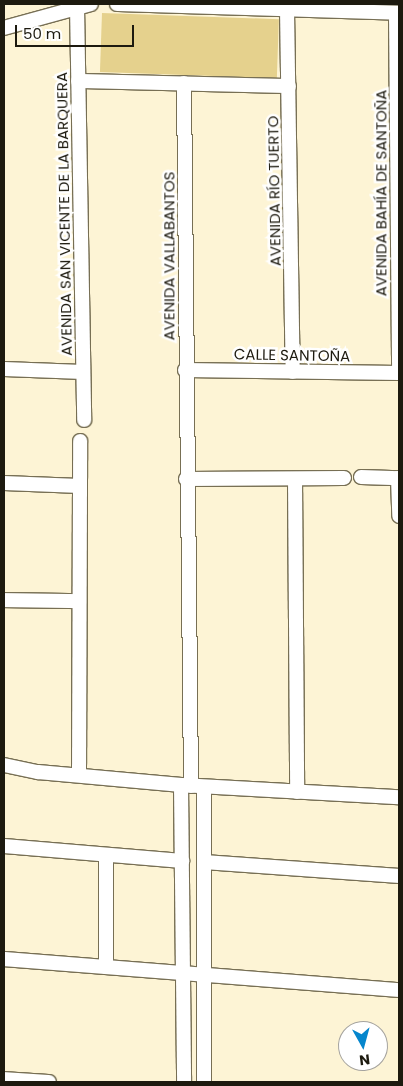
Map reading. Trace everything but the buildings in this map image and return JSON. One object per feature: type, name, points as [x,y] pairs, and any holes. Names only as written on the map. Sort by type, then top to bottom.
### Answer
[{"type":"street","points":[[4,28],[76,6],[91,4]]},
{"type":"street","points":[[117,4],[398,13]]},
{"type":"street","name":"AVENIDA SAN VICENTE DE LA BARQUERA","points":[[76,6],[84,420]]},
{"type":"street","name":"AVENIDA RÍO TUERTO","points":[[287,10],[293,372]]},
{"type":"street","name":"AVENIDA BAHÍA DE SANTOÑA","points":[[398,13],[399,373]]},
{"type":"street","points":[[78,81],[289,86]]},
{"type":"street","name":"AVENIDA VALLABANTOS","points":[[184,83],[186,479],[192,786]]},
{"type":"street","points":[[4,369],[83,372]]},
{"type":"street","name":"CALLE SANTOÑA","points":[[185,370],[399,373]]},
{"type":"street","points":[[79,775],[80,440]]},
{"type":"street","points":[[186,479],[344,478]]},
{"type":"street","points":[[361,478],[399,478],[399,516]]},
{"type":"street","points":[[295,479],[297,792]]},
{"type":"street","points":[[4,483],[80,486]]},
{"type":"street","points":[[4,600],[80,601]]},
{"type":"street","points":[[4,765],[79,775],[192,786],[399,797]]},
{"type":"street","points":[[184,1082],[182,861],[192,786]]},
{"type":"street","points":[[192,786],[204,862],[204,1082]]},
{"type":"street","points":[[4,846],[182,861]]},
{"type":"street","points":[[106,855],[106,967]]},
{"type":"street","points":[[204,862],[399,876]]},
{"type":"street","points":[[4,959],[399,990]]},
{"type":"street","points":[[4,1079],[49,1082]]},
{"type":"shaded area","points":[[102,13],[279,19],[277,78],[100,72]]}]
